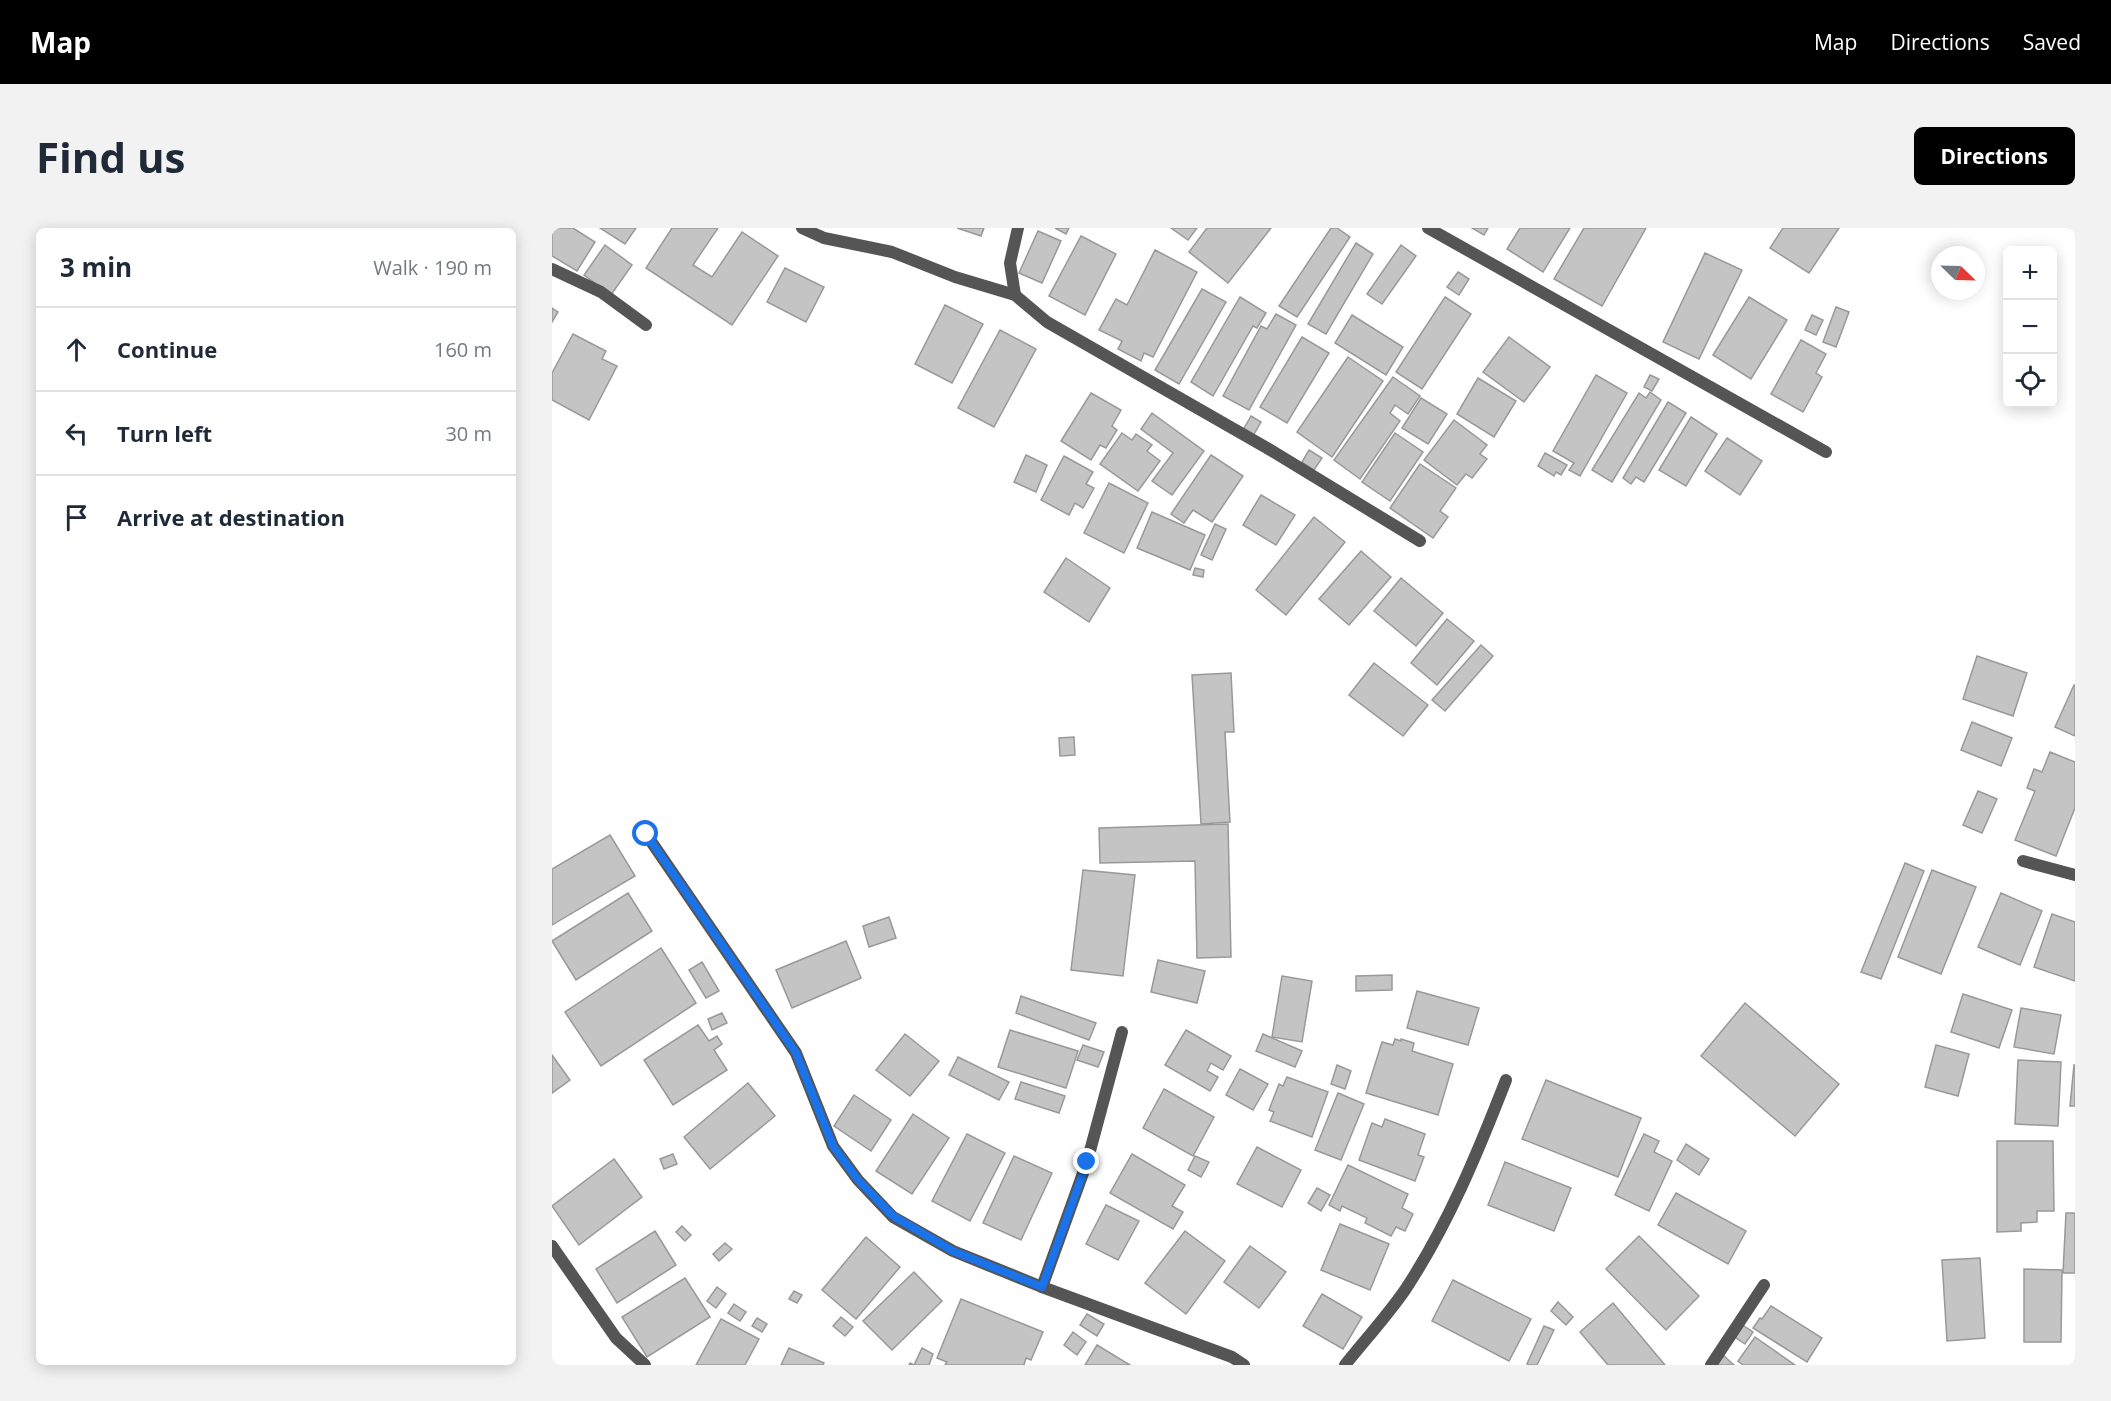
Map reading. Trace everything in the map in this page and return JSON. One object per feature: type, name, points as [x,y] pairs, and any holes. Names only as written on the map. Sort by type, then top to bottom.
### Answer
[{"type":"street","points":[[802,228],[824,238],[892,252],[955,277],[1014,295],[1047,322],[1267,448],[1420,541]]},
{"type":"street","points":[[1014,295],[1010,263],[1017,228]]},
{"type":"street","points":[[1428,228],[1826,452]]},
{"type":"street","points":[[552,269],[601,292],[646,325]]},
{"type":"street","points":[[646,834],[796,1053],[833,1146],[858,1180],[893,1216],[953,1251],[1042,1287],[1232,1357],[1244,1365]]},
{"type":"street","points":[[2023,861],[2075,875]]},
{"type":"street","points":[[1042,1287],[1087,1162],[1122,1032]]},
{"type":"street","points":[[1345,1365],[1405,1290],[1447,1217],[1475,1159],[1506,1080]]},
{"type":"street","points":[[552,1246],[616,1338],[645,1365]]},
{"type":"street","points":[[1711,1365],[1764,1285]]},
{"type":"building","points":[[552,228],[573,228],[595,242],[577,271],[552,256]]},
{"type":"building","points":[[600,228],[636,228],[625,244]]},
{"type":"building","points":[[672,228],[718,228],[693,265],[712,277],[742,232],[778,256],[732,325],[646,268]]},
{"type":"building","points":[[957,228],[984,228],[981,236]]},
{"type":"building","points":[[1055,228],[1069,228],[1066,234]]},
{"type":"building","points":[[1171,228],[1197,228],[1188,240]]},
{"type":"building","points":[[1207,228],[1271,228],[1228,283],[1189,252]]},
{"type":"building","points":[[1331,228],[1337,228],[1350,237],[1297,317],[1279,306]]},
{"type":"building","points":[[1472,228],[1488,228],[1484,235]]},
{"type":"building","points":[[1520,228],[1570,228],[1543,272],[1507,249]]},
{"type":"building","points":[[1584,228],[1646,228],[1602,306],[1554,279]]},
{"type":"building","points":[[1783,228],[1839,228],[1809,273],[1770,248]]},
{"type":"building","points":[[1038,231],[1061,241],[1042,283],[1019,273]]},
{"type":"building","points":[[1081,236],[1116,254],[1085,315],[1049,296]]},
{"type":"building","points":[[1356,243],[1373,254],[1326,334],[1308,324]]},
{"type":"building","points":[[605,245],[632,265],[611,295],[584,275]]},
{"type":"building","points":[[1401,245],[1416,256],[1382,304],[1367,294]]},
{"type":"building","points":[[1155,250],[1197,272],[1153,357],[1144,353],[1141,361],[1118,349],[1122,341],[1099,330],[1116,299],[1127,305]]},
{"type":"building","points":[[1705,253],[1742,270],[1699,359],[1663,342]]},
{"type":"building","points":[[785,268],[824,287],[806,322],[767,302]]},
{"type":"building","points":[[1458,272],[1469,279],[1459,295],[1447,287]]},
{"type":"building","points":[[1202,289],[1226,302],[1179,384],[1155,370]]},
{"type":"building","points":[[1240,297],[1266,313],[1257,328],[1253,326],[1213,396],[1191,382]]},
{"type":"building","points":[[1445,297],[1471,314],[1422,389],[1396,372]]},
{"type":"building","points":[[1749,297],[1787,320],[1751,379],[1713,355]]},
{"type":"building","points":[[945,305],[983,324],[952,383],[915,364]]},
{"type":"building","points":[[1836,307],[1849,312],[1836,347],[1823,342]]},
{"type":"building","points":[[552,308],[558,312],[552,322]]},
{"type":"building","points":[[1276,314],[1296,325],[1249,410],[1223,396],[1261,326],[1267,329]]},
{"type":"building","points":[[1352,315],[1403,347],[1386,375],[1335,343]]},
{"type":"building","points":[[1812,315],[1823,320],[1816,335],[1805,330]]},
{"type":"building","points":[[1000,330],[1036,349],[994,427],[958,408]]},
{"type":"building","points":[[573,334],[606,351],[602,359],[617,366],[589,420],[552,400],[552,373]]},
{"type":"building","points":[[1302,337],[1329,353],[1287,423],[1260,407]]},
{"type":"building","points":[[1509,337],[1550,367],[1524,402],[1483,372]]},
{"type":"building","points":[[1801,340],[1826,354],[1816,373],[1822,377],[1803,412],[1771,394]]},
{"type":"building","points":[[1348,357],[1383,381],[1332,457],[1297,432]]},
{"type":"building","points":[[1596,375],[1627,393],[1580,476],[1569,470],[1574,463],[1553,451]]},
{"type":"building","points":[[1650,375],[1659,379],[1652,391],[1644,387]]},
{"type":"building","points":[[1393,377],[1420,396],[1408,414],[1395,405],[1390,413],[1400,421],[1360,479],[1334,460]]},
{"type":"building","points":[[1478,378],[1516,401],[1494,437],[1457,414]]},
{"type":"building","points":[[1650,392],[1661,400],[1612,482],[1592,470],[1639,393],[1646,398]]},
{"type":"building","points":[[1091,393],[1121,410],[1112,426],[1117,430],[1106,448],[1100,445],[1091,460],[1061,441]]},
{"type":"building","points":[[1421,398],[1447,414],[1428,444],[1402,428]]},
{"type":"building","points":[[1668,402],[1686,413],[1644,482],[1636,477],[1631,484],[1623,478]]},
{"type":"building","points":[[1152,413],[1204,451],[1172,495],[1152,481],[1173,453],[1141,429]]},
{"type":"building","points":[[1251,416],[1261,422],[1253,436],[1243,430]]},
{"type":"building","points":[[1691,417],[1717,434],[1686,486],[1659,470]]},
{"type":"building","points":[[1454,420],[1487,445],[1480,454],[1487,459],[1472,478],[1466,474],[1457,485],[1424,460]]},
{"type":"building","points":[[1122,433],[1132,440],[1136,434],[1152,445],[1147,451],[1160,461],[1138,491],[1100,464]]},
{"type":"building","points":[[1395,433],[1423,452],[1390,501],[1362,482]]},
{"type":"building","points":[[1727,438],[1762,461],[1740,495],[1705,471]]},
{"type":"building","points":[[1309,450],[1322,458],[1314,470],[1302,462]]},
{"type":"building","points":[[1545,453],[1567,465],[1561,475],[1556,472],[1554,476],[1538,466]]},
{"type":"building","points":[[1026,455],[1047,465],[1036,492],[1014,482]]},
{"type":"building","points":[[1211,455],[1243,476],[1212,522],[1193,510],[1184,523],[1171,514]]},
{"type":"building","points":[[1064,456],[1093,472],[1086,484],[1094,488],[1083,508],[1075,503],[1069,515],[1041,500]]},
{"type":"building","points":[[1420,464],[1456,488],[1440,511],[1448,517],[1433,538],[1390,508]]},
{"type":"building","points":[[1109,483],[1148,503],[1124,553],[1084,533]]},
{"type":"building","points":[[1261,495],[1295,515],[1276,545],[1243,525]]},
{"type":"building","points":[[1152,512],[1205,535],[1190,570],[1137,548]]},
{"type":"building","points":[[1314,517],[1345,542],[1286,615],[1256,590]]},
{"type":"building","points":[[1215,524],[1226,529],[1212,560],[1201,555]]},
{"type":"building","points":[[1361,551],[1391,577],[1349,625],[1319,599]]},
{"type":"building","points":[[1066,558],[1110,588],[1089,622],[1044,592]]},
{"type":"building","points":[[1195,568],[1204,570],[1203,577],[1193,575]]},
{"type":"building","points":[[1401,578],[1443,613],[1416,646],[1374,611]]},
{"type":"building","points":[[1447,619],[1474,641],[1437,685],[1411,663]]},
{"type":"building","points":[[1481,645],[1493,656],[1445,711],[1432,700]]},
{"type":"building","points":[[1977,656],[2027,673],[2013,716],[1963,699]]},
{"type":"building","points":[[1374,663],[1428,705],[1403,736],[1349,695]]},
{"type":"building","points":[[1231,673],[1234,732],[1225,732],[1230,822],[1201,824],[1192,675]]},
{"type":"building","points":[[2075,685],[2075,736],[2055,727]]},
{"type":"building","points":[[1972,722],[2012,738],[2001,766],[1961,750]]},
{"type":"building","points":[[1074,737],[1075,755],[1060,756],[1059,738]]},
{"type":"building","points":[[2050,752],[2075,762],[2075,808],[2056,856],[2015,840],[2035,791],[2027,788],[2034,769],[2042,772]]},
{"type":"building","points":[[1978,791],[1997,799],[1982,833],[1963,825]]},
{"type":"building","points":[[1228,824],[1231,957],[1197,958],[1195,861],[1100,863],[1099,828]]},
{"type":"building","points":[[610,835],[635,876],[552,925],[552,869]]},
{"type":"building","points":[[1905,863],[1924,871],[1881,979],[1861,972]]},
{"type":"building","points":[[1083,870],[1135,875],[1123,976],[1071,970]]},
{"type":"building","points":[[1932,870],[1976,887],[1941,974],[1898,957]]},
{"type":"building","points":[[628,893],[652,931],[576,980],[552,941]]},
{"type":"building","points":[[2001,893],[2042,911],[2020,965],[1978,947]]},
{"type":"building","points":[[2052,914],[2075,922],[2075,981],[2034,967]]},
{"type":"building","points":[[889,917],[896,938],[869,947],[863,926]]},
{"type":"building","points":[[846,941],[861,978],[792,1008],[776,970]]},
{"type":"building","points":[[661,948],[696,1003],[601,1066],[565,1012]]},
{"type":"building","points":[[1158,960],[1205,971],[1197,1003],[1151,992]]},
{"type":"building","points":[[702,962],[719,991],[706,998],[689,970]]},
{"type":"building","points":[[1392,975],[1392,990],[1356,991],[1356,976]]},
{"type":"building","points":[[1282,976],[1312,981],[1302,1042],[1272,1037]]},
{"type":"building","points":[[1417,991],[1479,1008],[1468,1045],[1407,1028]]},
{"type":"building","points":[[1963,994],[2012,1010],[1999,1048],[1951,1032]]},
{"type":"building","points":[[1021,996],[1096,1023],[1089,1040],[1016,1013]]},
{"type":"building","points":[[1745,1003],[1839,1084],[1795,1136],[1701,1056]]},
{"type":"building","points":[[2021,1008],[2061,1015],[2054,1054],[2014,1047]]},
{"type":"building","points":[[722,1013],[727,1023],[712,1030],[708,1019]]},
{"type":"building","points":[[698,1025],[709,1041],[717,1036],[722,1044],[714,1050],[727,1070],[673,1105],[644,1060]]},
{"type":"building","points":[[1010,1030],[1078,1051],[1066,1088],[998,1067]]},
{"type":"building","points":[[1186,1030],[1231,1056],[1223,1070],[1211,1063],[1207,1071],[1218,1077],[1210,1091],[1165,1065]]},
{"type":"building","points":[[905,1034],[939,1061],[910,1096],[876,1070]]},
{"type":"building","points":[[1263,1034],[1302,1051],[1295,1067],[1256,1051]]},
{"type":"building","points":[[1395,1039],[1414,1043],[1412,1051],[1453,1064],[1438,1115],[1366,1093],[1382,1042],[1393,1045]]},
{"type":"building","points":[[1083,1045],[1104,1052],[1098,1067],[1077,1060]]},
{"type":"building","points":[[1936,1045],[1969,1054],[1958,1096],[1925,1087]]},
{"type":"building","points":[[552,1055],[570,1080],[552,1093]]},
{"type":"building","points":[[958,1057],[1009,1082],[999,1100],[949,1075]]},
{"type":"building","points":[[2018,1060],[2061,1062],[2058,1126],[2015,1124]]},
{"type":"building","points":[[1337,1065],[1351,1071],[1345,1089],[1331,1084]]},
{"type":"building","points":[[2074,1065],[2075,1106],[2070,1106]]},
{"type":"building","points":[[1240,1069],[1268,1084],[1253,1110],[1226,1095]]},
{"type":"building","points":[[1287,1077],[1328,1092],[1312,1137],[1270,1121],[1274,1112],[1269,1110],[1279,1084],[1283,1086]]},
{"type":"building","points":[[1546,1080],[1641,1118],[1618,1177],[1522,1139]]},
{"type":"building","points":[[1021,1082],[1065,1096],[1059,1113],[1015,1099]]},
{"type":"building","points":[[748,1083],[775,1116],[710,1169],[684,1137]]},
{"type":"building","points":[[1164,1089],[1214,1117],[1193,1156],[1143,1128]]},
{"type":"building","points":[[1338,1093],[1364,1104],[1341,1160],[1315,1150]]},
{"type":"building","points":[[854,1095],[891,1120],[871,1151],[834,1126]]},
{"type":"building","points":[[913,1114],[949,1138],[912,1194],[876,1171]]},
{"type":"building","points":[[1385,1119],[1425,1134],[1418,1155],[1424,1157],[1415,1181],[1359,1160],[1372,1123],[1382,1127]]},
{"type":"building","points":[[967,1134],[1005,1153],[970,1221],[932,1201]]},
{"type":"building","points":[[1644,1134],[1659,1141],[1654,1152],[1672,1161],[1649,1211],[1615,1195]]},
{"type":"building","points":[[1997,1141],[2053,1141],[2054,1211],[2037,1211],[2037,1222],[2021,1223],[2021,1231],[1997,1232]]},
{"type":"building","points":[[1686,1144],[1709,1159],[1699,1175],[1677,1160]]},
{"type":"building","points":[[1257,1147],[1301,1170],[1282,1207],[1237,1184]]},
{"type":"building","points":[[673,1154],[677,1164],[664,1169],[660,1159]]},
{"type":"building","points":[[1132,1154],[1185,1185],[1172,1206],[1183,1212],[1173,1229],[1110,1193]]},
{"type":"building","points":[[1014,1156],[1052,1173],[1021,1240],[983,1223]]},
{"type":"building","points":[[1195,1156],[1209,1162],[1201,1177],[1188,1170]]},
{"type":"building","points":[[614,1159],[642,1197],[579,1245],[552,1206]]},
{"type":"building","points":[[1505,1162],[1571,1188],[1554,1231],[1488,1205]]},
{"type":"building","points":[[1348,1165],[1408,1194],[1402,1208],[1413,1214],[1405,1231],[1396,1227],[1391,1236],[1365,1223],[1367,1218],[1342,1206],[1340,1211],[1329,1205]]},
{"type":"building","points":[[1317,1188],[1330,1195],[1321,1211],[1308,1203]]},
{"type":"building","points":[[1676,1193],[1746,1231],[1728,1264],[1658,1225]]},
{"type":"building","points":[[1106,1205],[1139,1221],[1118,1260],[1086,1244]]},
{"type":"building","points":[[2066,1213],[2075,1213],[2075,1273],[2063,1273]]},
{"type":"building","points":[[1340,1224],[1389,1244],[1370,1290],[1321,1270]]},
{"type":"building","points":[[682,1226],[691,1235],[685,1241],[676,1232]]},
{"type":"building","points":[[655,1231],[676,1265],[617,1303],[596,1269]]},
{"type":"building","points":[[1185,1231],[1225,1261],[1186,1314],[1145,1283]]},
{"type":"building","points":[[1639,1236],[1699,1296],[1666,1330],[1606,1269]]},
{"type":"building","points":[[866,1237],[900,1267],[856,1319],[822,1290]]},
{"type":"building","points":[[725,1243],[732,1249],[719,1261],[713,1254]]},
{"type":"building","points":[[1250,1246],[1286,1272],[1259,1308],[1224,1282]]},
{"type":"building","points":[[1980,1258],[1985,1338],[1947,1341],[1942,1260]]},
{"type":"building","points":[[2024,1269],[2062,1270],[2061,1342],[2024,1342]]},
{"type":"building","points":[[914,1272],[942,1301],[892,1350],[863,1321]]},
{"type":"building","points":[[685,1278],[710,1317],[647,1357],[622,1317]]},
{"type":"building","points":[[1453,1280],[1531,1319],[1509,1361],[1432,1321]]},
{"type":"building","points":[[717,1287],[726,1294],[716,1308],[707,1301]]},
{"type":"building","points":[[794,1291],[802,1295],[797,1303],[789,1299]]},
{"type":"building","points":[[1322,1294],[1362,1317],[1343,1349],[1303,1326]]},
{"type":"building","points":[[961,1299],[1043,1332],[1031,1360],[1026,1358],[1024,1365],[945,1365],[947,1362],[937,1358]]},
{"type":"building","points":[[1558,1302],[1573,1317],[1566,1325],[1551,1311]]},
{"type":"building","points":[[1613,1303],[1665,1365],[1608,1365],[1580,1332]]},
{"type":"building","points":[[734,1304],[746,1312],[740,1321],[728,1313]]},
{"type":"building","points":[[1771,1306],[1822,1338],[1807,1362],[1753,1328]]},
{"type":"building","points":[[1087,1314],[1104,1324],[1097,1336],[1080,1325]]},
{"type":"building","points":[[841,1317],[853,1327],[845,1336],[833,1326]]},
{"type":"building","points":[[757,1318],[767,1324],[762,1332],[752,1326]]},
{"type":"building","points":[[721,1319],[759,1339],[745,1365],[696,1365]]},
{"type":"building","points":[[1741,1324],[1753,1332],[1745,1344],[1733,1336]]},
{"type":"building","points":[[1544,1326],[1554,1330],[1537,1365],[1529,1365],[1527,1364]]},
{"type":"building","points":[[1073,1332],[1086,1342],[1077,1355],[1064,1345]]},
{"type":"building","points":[[1755,1337],[1795,1365],[1743,1365],[1738,1361]]},
{"type":"building","points":[[1097,1345],[1130,1365],[1085,1365]]},
{"type":"building","points":[[789,1348],[824,1363],[823,1365],[781,1365]]},
{"type":"building","points":[[922,1348],[933,1354],[929,1365],[914,1365]]},
{"type":"building","points":[[1724,1356],[1734,1365],[1716,1365]]},
{"type":"route","points":[[646,834],[796,1053],[833,1146],[858,1180],[893,1216],[953,1251],[1042,1287],[1087,1162]]}]
